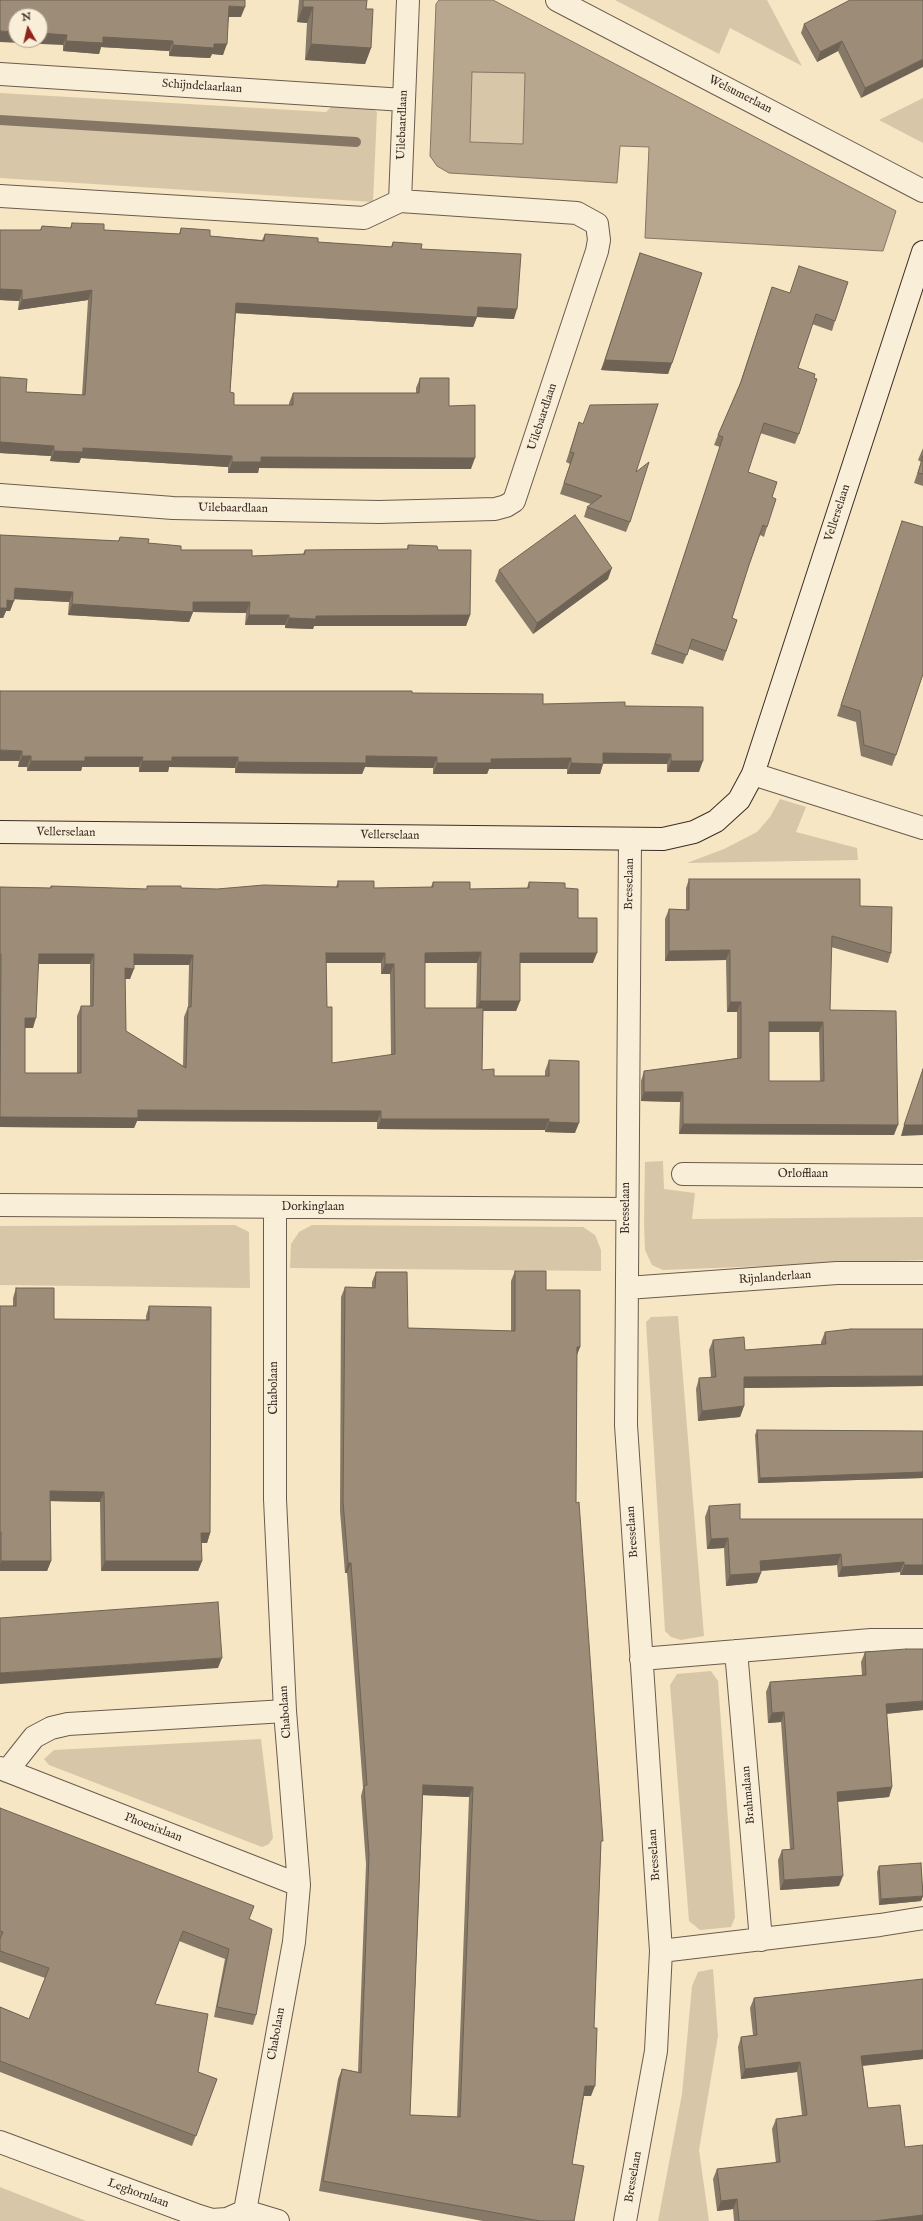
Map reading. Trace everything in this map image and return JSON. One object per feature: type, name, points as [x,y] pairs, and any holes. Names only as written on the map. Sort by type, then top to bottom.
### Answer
[{"type":"street","name":"Uilebaardlaan","points":[[0,495],[173,508],[379,512],[495,509],[506,506],[514,501],[597,251],[599,240],[598,224],[577,213],[400,202],[408,0]]},
{"type":"street","name":"Welsumerlaan","points":[[557,0],[923,191]]},
{"type":"street","name":"Schijndelaarlaan","points":[[0,74],[404,100]]},
{"type":"street","points":[[0,196],[364,218],[400,202]]},
{"type":"street","name":"Vellerselaan","points":[[0,832],[664,839],[694,832],[716,821],[739,800],[753,774],[923,252]]},
{"type":"street","points":[[753,774],[923,828]]},
{"type":"street","name":"Bresselaan","points":[[625,2221],[656,2051],[661,1952],[626,1425],[630,839]]},
{"type":"street","name":"Orlofflaan","points":[[683,1174],[923,1176]]},
{"type":"street","name":"Dorkinglaan","points":[[0,1205],[275,1208],[627,1209]]},
{"type":"street","name":"Chabolaan","points":[[245,2211],[294,1942],[299,1885],[285,1711],[275,1499],[275,1208]]},
{"type":"street","name":"Rijnlanderlaan","points":[[627,1288],[837,1274],[923,1273]]},
{"type":"street","points":[[641,1659],[871,1640],[923,1640]]},
{"type":"street","name":"Brahmalaan","points":[[736,1651],[761,1940]]},
{"type":"street","name":"Phoenixlaan","points":[[285,1711],[68,1724],[51,1728],[34,1737],[3,1769],[299,1885]]},
{"type":"street","points":[[661,1952],[880,1925],[923,1918]]},
{"type":"street","name":"Leghornlaan","points":[[0,2142],[212,2220],[227,2219],[245,2211]]},
{"type":"street","points":[[245,2211],[278,2221]]},
{"type":"shaded area","points":[[439,0],[493,0],[896,211],[883,251],[645,238],[649,147],[620,146],[617,183],[449,173],[437,166],[430,156],[436,4]],"holes":[[[472,72],[525,73],[523,144],[470,142]]]},
{"type":"shaded area","points":[[615,0],[767,0],[802,66],[730,28],[719,54]]},
{"type":"shaded area","points":[[472,71],[525,72],[523,144],[470,142]]},
{"type":"shaded area","points":[[0,93],[326,112],[337,101],[370,106],[377,112],[373,202],[0,178]]},
{"type":"shaded area","points":[[923,98],[923,143],[879,120]]},
{"type":"shaded area","points":[[780,799],[806,807],[796,832],[857,848],[858,860],[687,863],[724,849],[757,832],[770,817]]},
{"type":"shaded area","points":[[663,1161],[664,1189],[695,1193],[692,1219],[923,1217],[923,1260],[663,1270],[652,1265],[645,1250],[644,1223],[645,1162]]},
{"type":"shaded area","points":[[235,1225],[249,1232],[250,1288],[0,1285],[0,1226]]},
{"type":"shaded area","points":[[312,1225],[583,1227],[595,1235],[601,1250],[601,1271],[290,1268],[291,1244],[299,1232]]},
{"type":"shaded area","points":[[678,1316],[704,1636],[681,1640],[671,1637],[665,1631],[646,1322],[651,1317]]},
{"type":"shaded area","points":[[711,1671],[718,1681],[735,1917],[731,1927],[700,1930],[689,1921],[670,1685],[677,1674]]},
{"type":"shaded area","points":[[261,1739],[273,1838],[269,1844],[262,1847],[49,1765],[44,1759],[54,1750]]},
{"type":"shaded area","points":[[713,1969],[718,2036],[699,2150],[709,2221],[658,2221],[682,2094],[692,1986],[698,1972]]},
{"type":"shaded area","points":[[0,2187],[86,2221],[0,2221]]},
{"type":"building","points":[[0,0],[245,0],[245,7],[229,6],[227,44],[214,44],[214,48],[173,45],[173,41],[103,37],[103,43],[66,41],[67,35],[48,34],[48,8],[8,8],[8,32],[0,31]]},
{"type":"building","points":[[303,0],[367,0],[366,9],[373,9],[371,48],[311,44],[313,7],[303,7]]},
{"type":"building","points":[[850,0],[923,0],[923,59],[865,88],[842,41],[820,52],[804,24]]},
{"type":"building","points":[[72,223],[104,224],[104,230],[180,234],[181,228],[210,230],[210,236],[264,241],[265,234],[318,238],[318,242],[392,247],[393,242],[422,244],[421,249],[521,254],[517,309],[478,307],[477,317],[236,303],[230,392],[234,393],[234,405],[293,405],[293,393],[419,393],[420,378],[449,378],[449,406],[475,405],[475,458],[261,457],[261,462],[232,462],[232,456],[83,448],[83,452],[54,451],[54,446],[0,442],[0,377],[27,379],[26,392],[85,395],[92,290],[22,300],[22,290],[0,289],[0,230],[41,230],[42,226],[71,228]]},
{"type":"building","points":[[640,253],[702,273],[672,363],[605,360]]},
{"type":"building","points":[[799,266],[848,282],[835,321],[816,314],[798,368],[815,374],[814,378],[817,379],[799,434],[764,423],[748,472],[777,482],[772,497],[776,499],[767,527],[763,525],[749,565],[732,618],[737,620],[726,651],[692,639],[687,655],[655,644],[723,437],[718,435],[741,382],[772,287],[790,293]]},
{"type":"building","points":[[658,404],[636,472],[649,462],[630,522],[587,507],[602,496],[564,483],[574,453],[570,452],[579,422],[583,424],[590,405]]},
{"type":"building","points":[[923,456],[923,474],[918,473]]},
{"type":"building","points":[[575,515],[612,568],[537,623],[499,570]]},
{"type":"building","points":[[902,521],[923,527],[923,674],[896,755],[864,745],[860,711],[841,705]]},
{"type":"building","points":[[0,535],[119,541],[120,537],[149,539],[148,543],[181,546],[181,550],[252,550],[252,556],[305,554],[305,550],[408,549],[408,545],[437,546],[438,550],[471,550],[470,615],[316,616],[316,619],[289,618],[289,615],[249,615],[250,602],[193,602],[193,612],[72,604],[73,592],[15,588],[14,601],[7,600],[7,608],[0,608]]},
{"type":"building","points":[[0,691],[412,691],[412,693],[543,694],[543,704],[625,702],[625,706],[703,707],[703,761],[671,761],[671,754],[603,753],[603,764],[571,763],[571,758],[491,759],[491,763],[437,763],[437,757],[366,756],[366,763],[238,762],[238,757],[172,757],[172,761],[142,761],[143,757],[85,757],[85,761],[31,761],[31,756],[22,756],[22,751],[0,750]]},
{"type":"building","points":[[689,879],[860,879],[860,906],[892,907],[891,953],[832,936],[830,1010],[896,1011],[898,1125],[683,1124],[683,1092],[644,1092],[644,1071],[741,1058],[741,1002],[730,1002],[730,950],[669,951],[669,909],[689,910]],"holes":[[[769,1022],[823,1022],[824,1081],[769,1081]]]},
{"type":"building","points":[[338,881],[374,881],[374,888],[433,887],[433,882],[470,882],[470,889],[529,888],[529,882],[565,883],[565,888],[578,889],[578,918],[597,918],[597,953],[520,953],[520,1001],[480,1001],[481,952],[425,953],[425,1008],[483,1008],[482,1070],[494,1069],[494,1076],[549,1076],[549,1060],[579,1061],[579,1123],[549,1122],[549,1119],[381,1119],[381,1111],[138,1110],[138,1118],[0,1117],[0,887],[51,888],[51,886],[147,889],[147,886],[181,886],[181,888],[217,889],[264,885],[338,887]],"holes":[[[326,953],[385,953],[385,964],[394,964],[395,1054],[332,1063],[332,1007],[327,1007]],[[39,954],[94,954],[93,1006],[81,1006],[81,1073],[25,1073],[25,1018],[36,1018]],[[134,954],[193,955],[191,1007],[188,1007],[186,1068],[126,1031],[125,968],[134,969]]]},
{"type":"building","points":[[923,1069],[923,1125],[904,1125]]},
{"type":"building","points":[[515,1271],[546,1271],[546,1290],[580,1290],[580,1347],[577,1347],[576,1503],[579,1502],[603,1841],[601,1841],[594,2028],[597,2028],[595,2086],[585,2086],[572,2164],[584,2166],[574,2221],[540,2221],[323,2181],[342,2069],[361,2073],[369,1854],[364,1786],[367,1785],[351,1563],[348,1563],[343,1501],[345,1287],[375,1288],[376,1272],[407,1272],[408,1328],[515,1331]],"holes":[[[423,1785],[473,1787],[460,2117],[410,2115]]]},
{"type":"building","points":[[16,1288],[54,1288],[54,1319],[149,1320],[149,1306],[211,1307],[210,1533],[201,1533],[202,1561],[105,1561],[104,1492],[50,1491],[51,1561],[1,1561],[0,1306],[16,1306]]},
{"type":"building","points":[[851,1329],[923,1329],[923,1376],[744,1377],[744,1406],[702,1411],[699,1378],[716,1377],[713,1340],[744,1337],[745,1350],[826,1344],[825,1332]]},
{"type":"building","points":[[757,1430],[923,1431],[923,1472],[760,1478]]},
{"type":"building","points":[[740,1504],[740,1519],[923,1519],[923,1565],[904,1565],[904,1562],[842,1567],[841,1554],[760,1561],[761,1573],[730,1575],[728,1538],[711,1539],[709,1506]]},
{"type":"building","points":[[218,1602],[222,1658],[0,1673],[0,1618]]},
{"type":"building","points":[[923,1649],[923,1701],[886,1704],[892,1787],[837,1792],[843,1876],[784,1880],[782,1850],[794,1849],[784,1712],[772,1713],[770,1682],[866,1675],[865,1652]]},
{"type":"building","points":[[0,1808],[254,1906],[249,1919],[272,1929],[256,2015],[217,2007],[229,1949],[183,1931],[155,2004],[208,2014],[198,2072],[217,2079],[196,2136],[0,2061],[0,2007],[29,2019],[49,1968],[0,1951],[0,1939],[3,1932],[0,1931]]},
{"type":"building","points":[[921,1863],[923,1896],[881,1899],[879,1866]]},
{"type":"building","points":[[923,1979],[923,2050],[861,2056],[868,2108],[900,2105],[905,2147],[923,2145],[923,2215],[874,2221],[739,2221],[737,2199],[721,2201],[717,2169],[780,2162],[776,2119],[807,2115],[800,2062],[745,2069],[741,2037],[757,2035],[754,1998]]},
{"type":"waterway","points":[[0,120],[356,142]]}]
